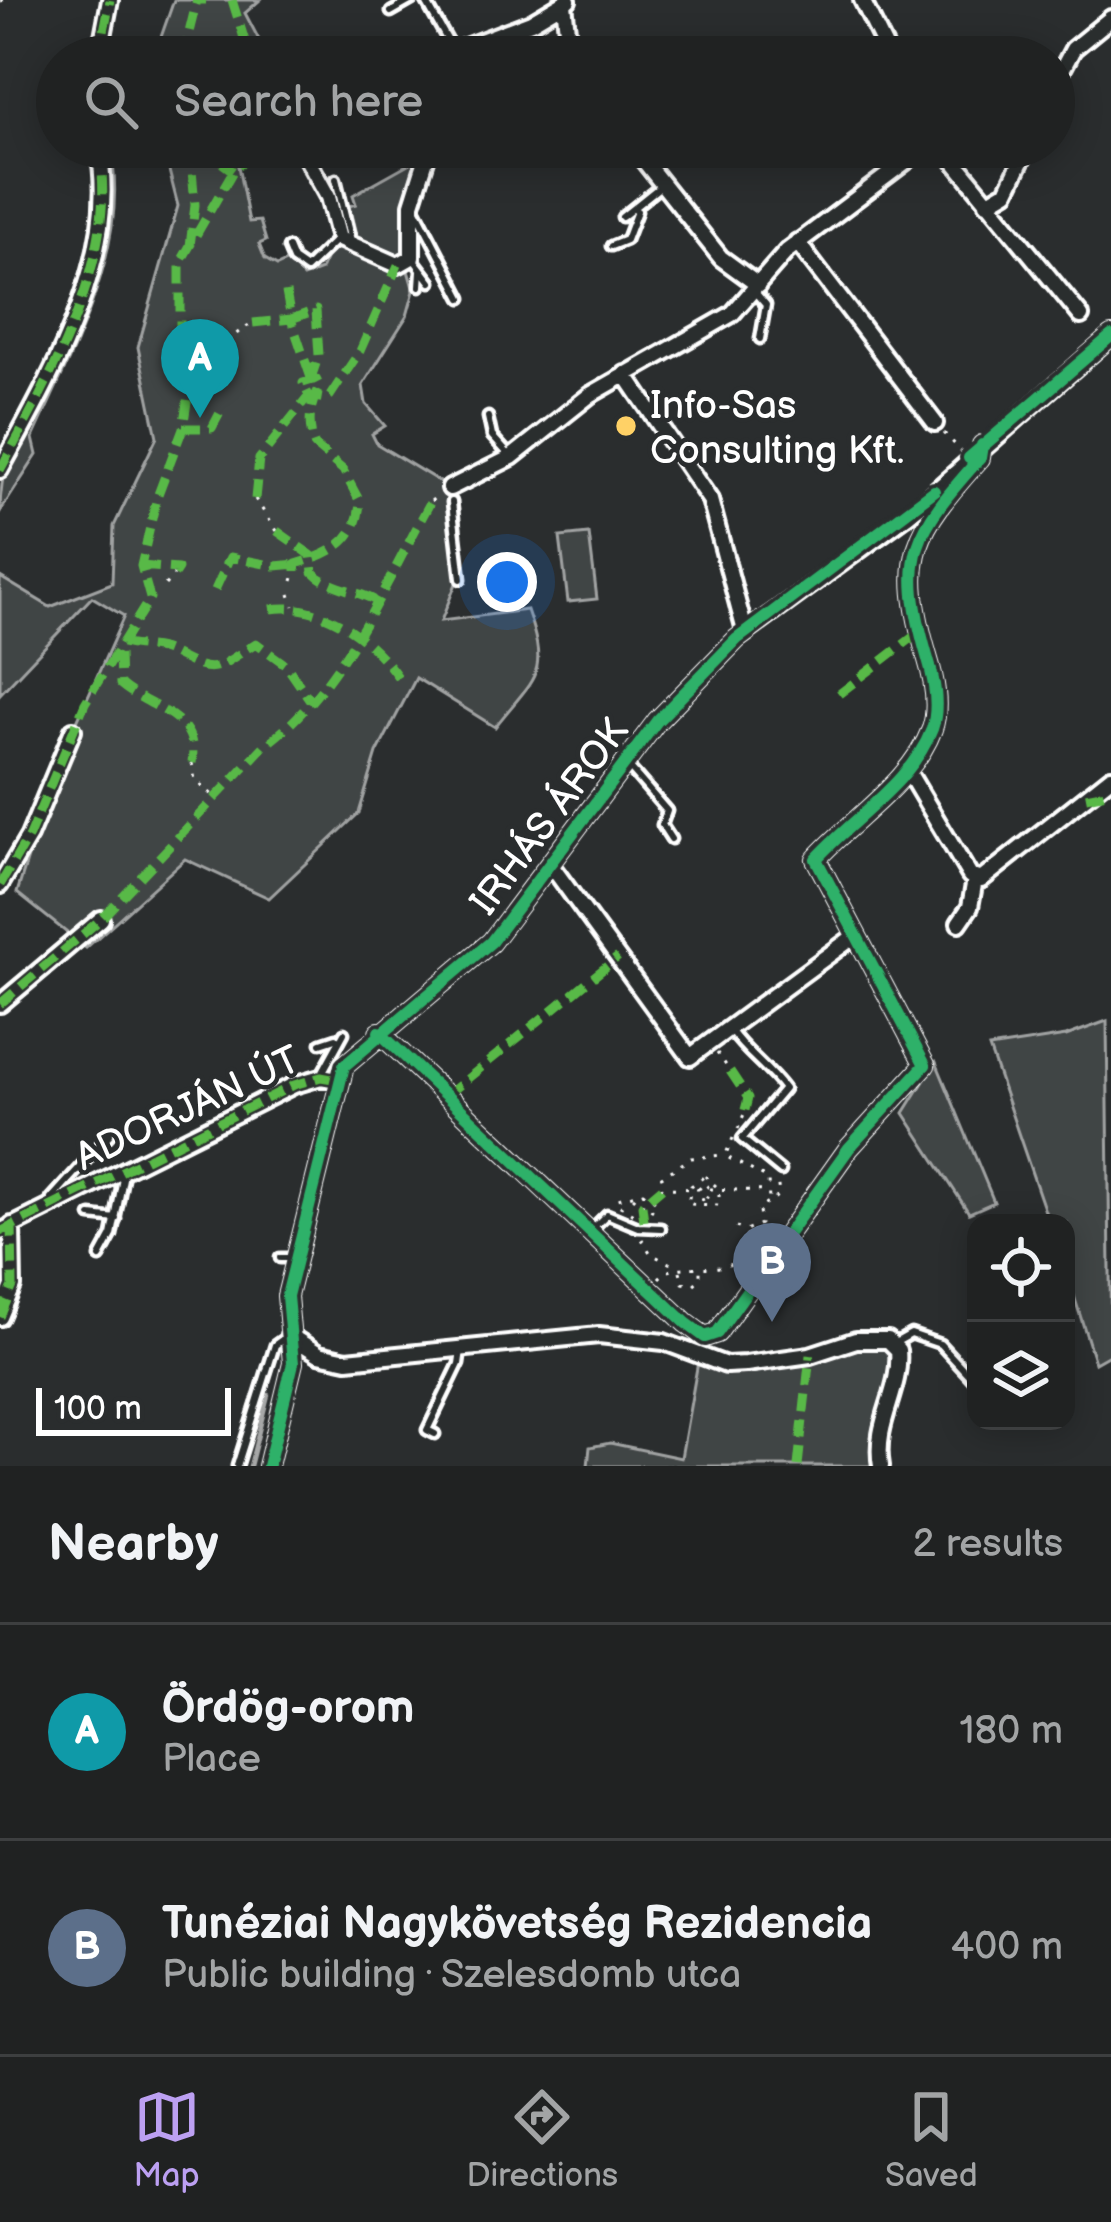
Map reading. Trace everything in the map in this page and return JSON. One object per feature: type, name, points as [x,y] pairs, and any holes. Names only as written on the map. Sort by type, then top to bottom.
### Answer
[{"type":"street","points":[[102,36],[110,0]]},
{"type":"street","points":[[862,0],[880,36]]},
{"type":"street","points":[[487,36],[566,2],[568,36]]},
{"type":"street","points":[[1075,47],[1111,18]]},
{"type":"street","points":[[0,470],[56,369],[77,312],[100,210],[103,168]]},
{"type":"street","points":[[312,168],[345,242],[388,263],[416,262],[412,204],[423,168]]},
{"type":"street","points":[[652,168],[721,258],[756,288]]},
{"type":"street","points":[[442,497],[512,457],[626,374],[732,314],[797,242],[897,168]]},
{"type":"street","points":[[960,168],[1081,316]]},
{"type":"street","points":[[987,203],[1007,191],[1018,168]]},
{"type":"street","points":[[797,242],[935,423]]},
{"type":"street","name":"IRHÁS ÁROK","points":[[268,1466],[293,1363],[287,1258],[338,1080],[352,1054],[467,965],[657,722],[746,631],[909,514],[1111,336]]},
{"type":"street","points":[[626,374],[710,500],[746,631]]},
{"type":"street","points":[[379,1032],[697,1332],[716,1333],[850,1148],[925,1065],[816,859],[907,770],[935,716],[916,594],[916,548],[922,525],[980,458],[982,445]]},
{"type":"street","points":[[0,886],[29,836],[73,730]]},
{"type":"street","points":[[907,770],[975,879],[970,907],[959,922]]},
{"type":"street","points":[[975,879],[987,877],[1111,777]]},
{"type":"street","points":[[550,864],[690,1057],[856,935]]},
{"type":"street","points":[[0,1004],[101,920]]},
{"type":"street","name":"ADORJÁN ÚT","points":[[6,1228],[286,1089],[321,1077],[338,1080]]},
{"type":"street","points":[[0,1317],[13,1286],[6,1228]]},
{"type":"street","points":[[289,1335],[319,1354],[346,1360],[599,1335],[664,1342],[726,1364],[791,1359],[875,1337],[895,1343],[899,1366],[878,1436],[881,1466]]},
{"type":"lane","points":[[391,12],[412,0]]},
{"type":"lane","points":[[425,0],[439,36]]},
{"type":"lane","points":[[289,248],[293,260],[306,268],[345,242],[336,179]]},
{"type":"lane","points":[[622,218],[637,211],[665,182]]},
{"type":"lane","points":[[412,204],[462,298]]},
{"type":"lane","points":[[611,246],[626,240],[637,211]]},
{"type":"lane","points":[[416,262],[431,282]]},
{"type":"lane","points":[[416,262],[420,286]]},
{"type":"lane","points":[[756,288],[766,305],[760,339]]},
{"type":"lane","points":[[488,417],[492,436],[512,457]]},
{"type":"lane","points":[[442,497],[461,579]]},
{"type":"lane","points":[[625,764],[667,811],[662,825],[671,839]]},
{"type":"lane","points":[[729,1028],[742,1047],[760,1056],[784,1089],[742,1138],[781,1171]]},
{"type":"lane","points":[[321,1043],[344,1033],[319,1070],[321,1077]]},
{"type":"lane","points":[[36,1214],[110,1134]]},
{"type":"lane","points":[[100,1257],[116,1219],[124,1173]]},
{"type":"lane","points":[[590,1232],[607,1214],[632,1225],[661,1228]]},
{"type":"lane","points":[[92,1216],[116,1219]]},
{"type":"lane","points":[[895,1343],[911,1334],[928,1339],[967,1375]]},
{"type":"lane","points":[[237,1466],[275,1345],[289,1335]]},
{"type":"lane","points":[[435,1434],[427,1430],[459,1364],[461,1346]]},
{"type":"path","points":[[207,383],[214,379],[218,356],[229,339],[253,323]]},
{"type":"path","points":[[935,423],[963,454]]},
{"type":"path","points":[[255,499],[277,532]]},
{"type":"path","points":[[293,581],[296,571]]},
{"type":"path","points":[[165,585],[174,575]]},
{"type":"path","points":[[290,594],[293,606]]},
{"type":"path","points":[[192,763],[194,780],[214,797]]},
{"type":"path","points":[[715,1051],[730,1071]]},
{"type":"path","points":[[725,1156],[744,1114]]},
{"type":"path","points":[[706,1158],[704,1184],[699,1189],[662,1188],[660,1178],[691,1158],[725,1156],[768,1179],[769,1203]]},
{"type":"path","points":[[736,1227],[747,1230],[760,1224],[759,1209],[779,1195],[781,1171]]},
{"type":"path","points":[[705,1176],[719,1189],[719,1205],[688,1204],[690,1189],[705,1176]]},
{"type":"path","points":[[704,1184],[710,1189],[768,1191]]},
{"type":"path","points":[[699,1189],[705,1201]]},
{"type":"path","points":[[705,1201],[710,1189]]},
{"type":"path","points":[[623,1208],[646,1192]]},
{"type":"path","points":[[643,1204],[646,1192]]},
{"type":"path","points":[[646,1192],[656,1202],[652,1211]]},
{"type":"path","points":[[616,1200],[643,1204],[652,1211],[630,1213],[616,1200]]},
{"type":"path","points":[[630,1213],[633,1201]]},
{"type":"path","points":[[632,1225],[651,1254],[678,1268],[683,1283],[693,1286],[700,1269]]},
{"type":"path","points":[[650,1289],[666,1270],[700,1269],[744,1256],[747,1230]]},
{"type":"shaded area","points":[[174,0],[260,0],[245,13],[257,36],[161,36]]},
{"type":"shaded area","points":[[97,168],[113,168],[113,221],[94,296],[33,438],[37,455],[0,512],[12,450],[47,388],[75,312]]},
{"type":"shaded area","points":[[168,168],[238,168],[249,222],[260,221],[266,241],[259,244],[265,259],[277,266],[288,261],[303,277],[321,270],[328,252],[358,242],[349,206],[356,204],[353,195],[401,168],[427,168],[416,187],[407,267],[414,291],[407,316],[363,385],[366,404],[385,426],[372,434],[377,444],[450,488],[457,581],[441,621],[527,610],[538,663],[529,685],[495,727],[416,678],[377,753],[359,813],[269,898],[185,859],[86,948],[17,893],[55,770],[124,616],[92,597],[0,694],[0,577],[50,607],[112,583],[114,526],[157,437],[138,347],[178,206]]},
{"type":"shaded area","points":[[589,534],[597,599],[568,602],[560,537]]},
{"type":"shaded area","points":[[1107,1021],[1111,1354],[1095,1363],[1075,1299],[1075,1214],[1046,1214],[989,1048],[1066,1036]]},
{"type":"shaded area","points":[[936,1062],[994,1202],[969,1213],[904,1113]]},
{"type":"shaded area","points":[[856,1340],[895,1343],[881,1466],[588,1466],[590,1447],[610,1443],[681,1458],[699,1356],[726,1365]]},
{"type":"waterway","points":[[250,1466],[268,1395]]},
{"type":"marked path","points":[[103,36],[110,0]]},
{"type":"marked path","points":[[188,36],[197,0],[206,0]]},
{"type":"marked path","points":[[232,0],[243,36]]},
{"type":"marked path","points":[[0,470],[59,356],[90,272],[100,230],[101,168]]},
{"type":"marked path","points":[[190,246],[195,205],[192,168]]},
{"type":"marked path","points":[[229,168],[233,171]]},
{"type":"marked path","points":[[0,885],[29,836],[85,703],[150,598],[141,566],[157,497],[183,428],[190,383],[180,346],[180,263],[236,168]]},
{"type":"marked path","points":[[296,571],[296,564],[331,551],[348,537],[360,502],[343,470],[315,446],[310,416],[313,401],[316,394],[320,387],[316,379],[303,383],[309,396],[326,399],[330,396],[360,351],[398,265]]},
{"type":"marked path","points":[[286,292],[291,319],[316,310],[319,355],[311,378]]},
{"type":"marked path","points":[[253,323],[291,319],[311,378]]},
{"type":"marked path","points":[[255,499],[259,459],[309,396]]},
{"type":"marked path","points":[[183,428],[212,428],[222,409]]},
{"type":"marked path","points":[[0,1004],[101,919],[317,695],[360,633],[431,501]]},
{"type":"marked path","points":[[277,531],[311,555],[313,572],[319,577],[376,601]]},
{"type":"marked path","points":[[215,590],[230,557],[275,566],[296,564]]},
{"type":"marked path","points":[[141,566],[178,569],[174,575]]},
{"type":"marked path","points":[[271,609],[308,611],[343,625],[374,649],[398,677]]},
{"type":"marked path","points":[[839,694],[921,631]]},
{"type":"marked path","points":[[122,643],[164,650],[206,668],[222,665],[256,643],[286,665],[310,700]]},
{"type":"marked path","points":[[119,654],[120,684],[181,723],[192,746],[192,763]]},
{"type":"marked path","points":[[1086,797],[1111,792]]},
{"type":"marked path","points":[[446,1096],[618,957]]},
{"type":"marked path","points":[[730,1071],[748,1098],[744,1114]]},
{"type":"marked path","points":[[0,1232],[294,1085],[321,1077],[338,1080]]},
{"type":"marked path","points":[[644,1221],[642,1205],[662,1188]]},
{"type":"marked path","points":[[0,1317],[13,1286],[12,1225]]},
{"type":"marked path","points":[[798,1466],[810,1355]]},
{"type":"cycle path","points":[[969,458],[1111,336]]},
{"type":"cycle path","points":[[379,1032],[686,1323],[705,1337],[717,1333],[849,1148],[925,1065],[816,859],[896,783],[932,729],[935,692],[918,622],[914,568],[927,527],[980,458],[982,445]]},
{"type":"cycle path","points":[[268,1466],[293,1363],[287,1296],[344,1066],[491,942],[657,721],[737,639],[934,491]]},
{"type":"place","name":"Ördög-orom","points":[[200,418]]},
{"type":"place","name":"Info-Sas Consulting Kft.","points":[[626,426]]},
{"type":"place","name":"Tunéziai Nagykövetség Rezidencia","points":[[772,1322]]}]
